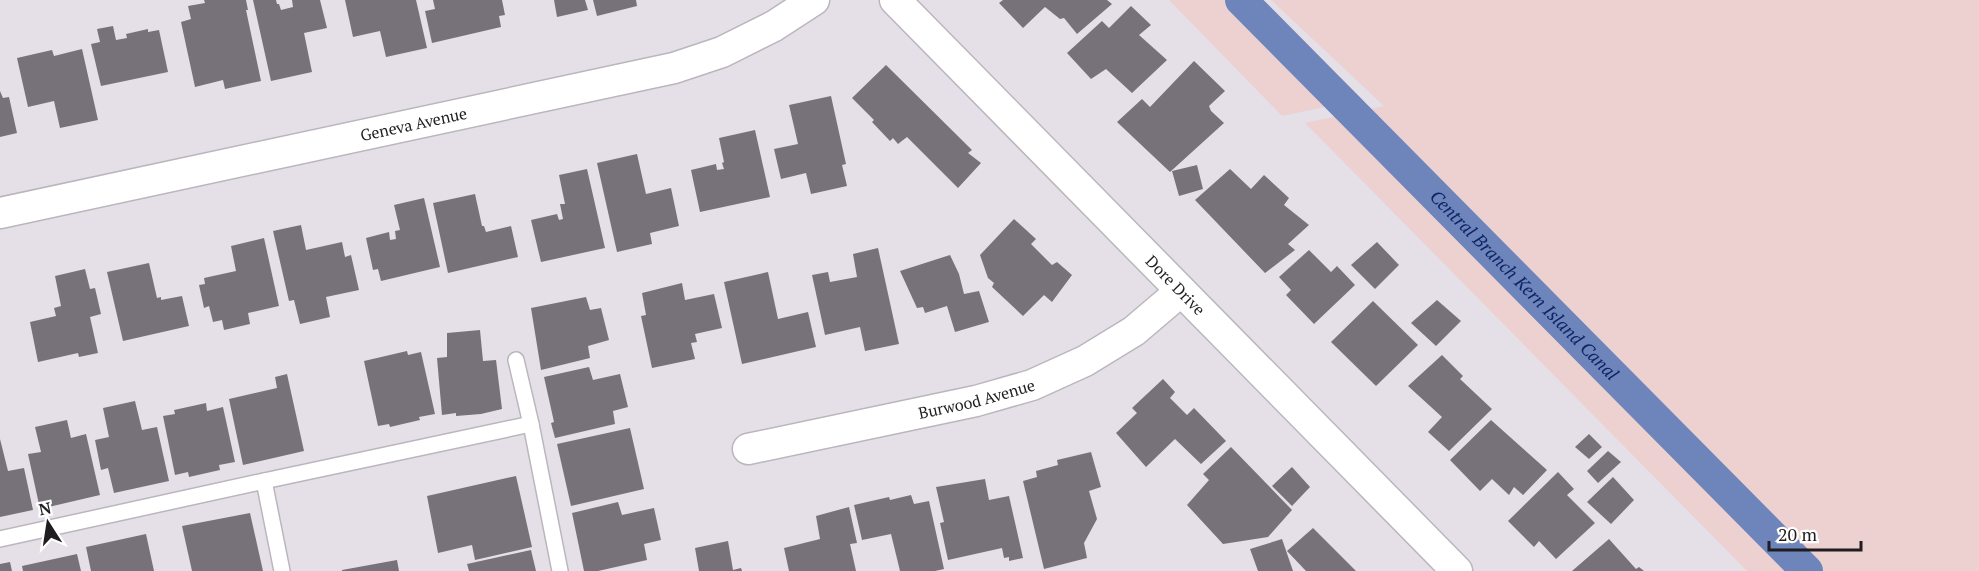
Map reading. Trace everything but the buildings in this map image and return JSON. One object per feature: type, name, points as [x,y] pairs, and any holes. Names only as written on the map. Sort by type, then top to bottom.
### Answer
[{"type":"street","name":"Geneva Avenue","points":[[0,213],[674,68],[722,52],[774,26],[814,0]]},
{"type":"street","name":"Dore Drive","points":[[895,0],[1457,571]]},
{"type":"street","name":"Burwood Avenue","points":[[748,449],[976,401],[1032,385],[1085,361],[1134,331],[1181,291]]},
{"type":"lane","points":[[516,360],[560,571]]},
{"type":"lane","points":[[0,539],[531,424]]},
{"type":"lane","points":[[264,481],[282,571]]},
{"type":"shaded area","points":[[1169,0],[1264,0],[1362,99],[1282,116]]},
{"type":"shaded area","points":[[1271,0],[1979,0],[1979,571],[1747,571],[1305,123],[1384,106]]},
{"type":"waterway","name":"Central Branch Kern Island Canal","points":[[1241,0],[1807,571]]}]
